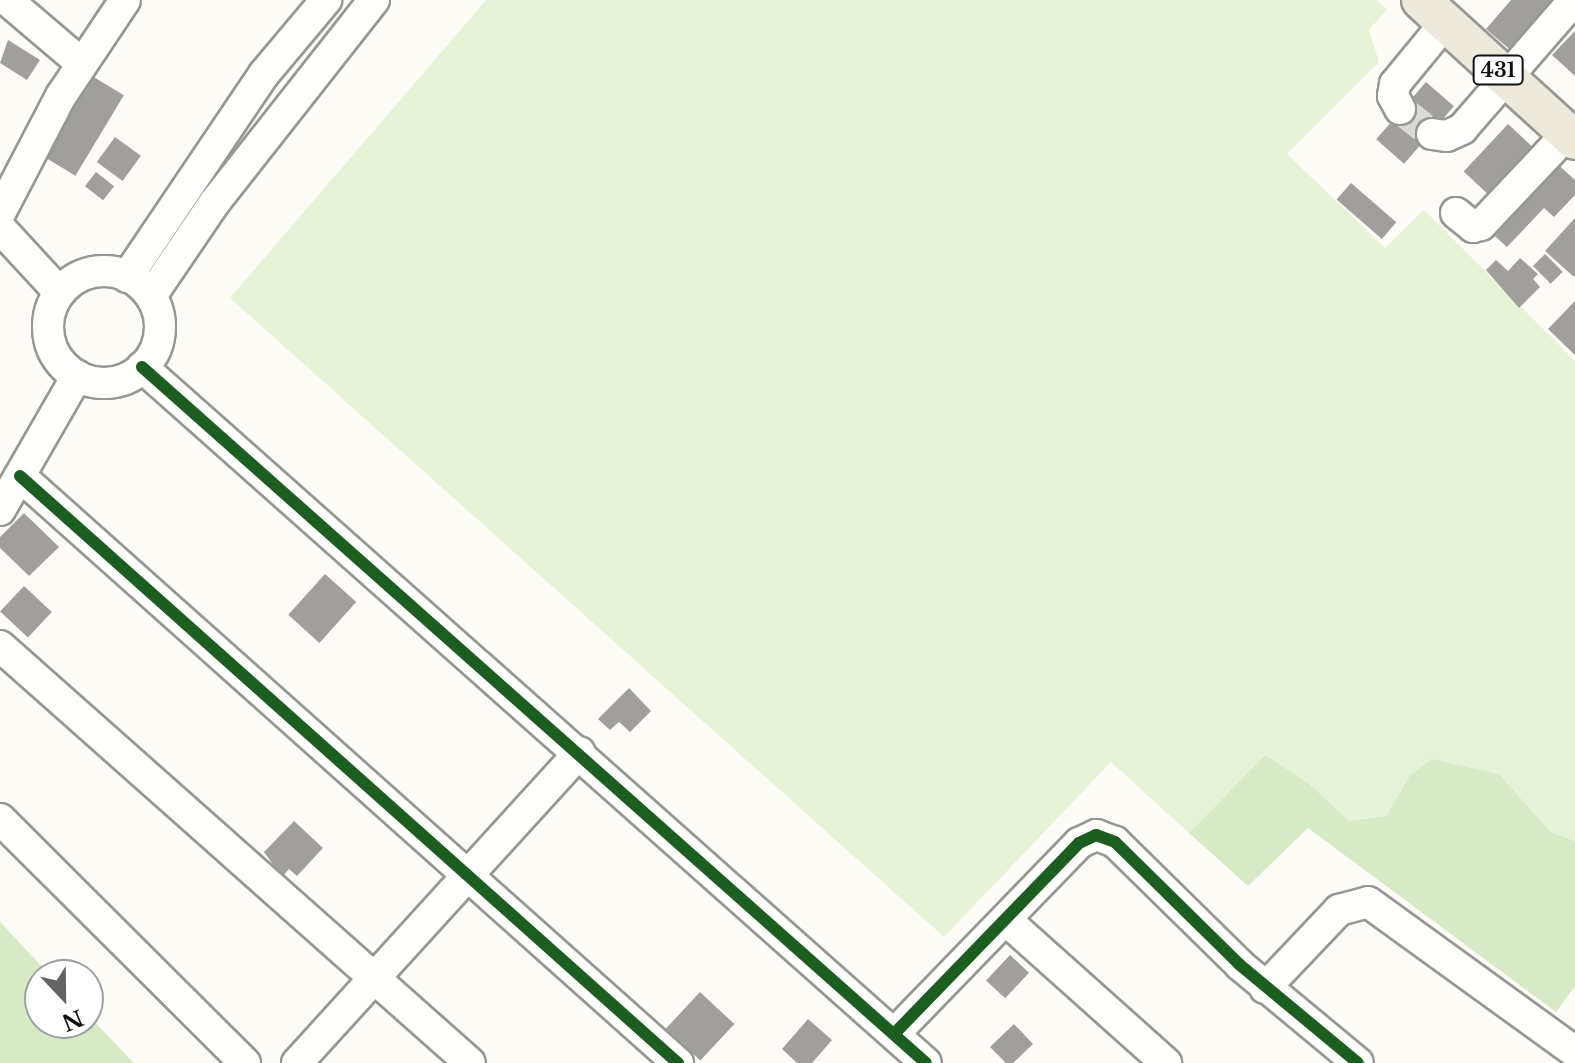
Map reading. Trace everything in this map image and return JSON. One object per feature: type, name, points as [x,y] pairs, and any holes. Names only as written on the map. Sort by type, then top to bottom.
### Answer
[{"type":"main road","name":"431","points":[[1434,11],[1571,137]]},
{"type":"street","points":[[7,0],[81,63]]},
{"type":"street","points":[[0,213],[81,63],[125,0]]},
{"type":"street","points":[[127,277],[264,74],[326,0]]},
{"type":"street","points":[[151,296],[215,202],[374,0]]},
{"type":"street","points":[[1432,134],[1447,136],[1462,129],[1508,80],[1574,0]]},
{"type":"street","points":[[1400,109],[1393,96],[1395,84],[1434,11]]},
{"type":"street","points":[[1456,213],[1473,227],[1481,225],[1571,137]]},
{"type":"street","points":[[0,228],[60,293]]},
{"type":"street","points":[[83,275],[127,277],[151,296],[157,310],[158,341],[142,367],[118,381],[77,376],[54,354],[49,338],[51,307],[60,293],[83,275]]},
{"type":"street","points":[[142,367],[580,752],[926,1063]]},
{"type":"street","points":[[0,510],[77,376]]},
{"type":"street","points":[[20,476],[678,1063]]},
{"type":"street","points":[[0,646],[470,1063]]},
{"type":"street","points":[[297,1063],[580,752]]},
{"type":"street","points":[[0,819],[245,1063]]},
{"type":"street","points":[[894,1034],[1079,843],[1106,836],[1265,988],[1358,1063]]},
{"type":"street","points":[[1265,988],[1339,910],[1368,902],[1575,1052]]},
{"type":"street","points":[[1006,920],[1166,1063]]},
{"type":"green space","points":[[486,0],[1376,0],[1387,9],[1369,30],[1379,62],[1287,154],[1385,248],[1424,210],[1575,361],[1575,841],[1551,832],[1499,774],[1409,777],[1386,816],[1348,821],[1308,783],[1264,756],[1189,833],[1111,762],[944,937],[230,298]]},
{"type":"green space","points":[[1265,755],[1308,783],[1349,821],[1386,816],[1409,777],[1431,759],[1499,774],[1551,832],[1575,841],[1575,986],[1556,1012],[1308,828],[1248,886],[1189,833]]},
{"type":"green space","points":[[0,922],[35,959],[24,959],[24,1039],[104,1039],[104,1032],[134,1063],[0,1063]]},
{"type":"building","points":[[1511,0],[1563,0],[1515,54],[1486,29]]},
{"type":"building","points":[[1575,31],[1575,76],[1552,55]]},
{"type":"building","points":[[8,40],[40,60],[27,80],[0,63]]},
{"type":"building","points":[[87,73],[124,95],[75,176],[39,154]]},
{"type":"building","points":[[1426,82],[1454,106],[1404,164],[1376,139]]},
{"type":"building","points":[[1508,124],[1536,150],[1491,197],[1464,172]]},
{"type":"building","points":[[115,137],[141,156],[123,181],[97,162]]},
{"type":"building","points":[[1553,160],[1575,180],[1575,195],[1554,217],[1544,208],[1507,247],[1487,229]]},
{"type":"building","points":[[96,172],[114,186],[103,200],[85,186]]},
{"type":"building","points":[[1351,183],[1396,222],[1382,239],[1337,200]]},
{"type":"building","points":[[1575,218],[1575,275],[1574,277],[1545,251]]},
{"type":"building","points":[[1545,254],[1563,272],[1551,284],[1533,266]]},
{"type":"building","points":[[1520,258],[1538,274],[1533,279],[1540,287],[1519,308],[1486,270],[1496,260],[1508,271]]},
{"type":"building","points":[[1575,301],[1575,355],[1548,329]]},
{"type":"building","points":[[24,513],[59,547],[29,576],[0,548],[0,537]]},
{"type":"building","points":[[325,574],[356,602],[319,643],[288,615]]},
{"type":"building","points":[[24,586],[52,612],[28,638],[0,612]]},
{"type":"building","points":[[629,688],[651,711],[630,732],[619,722],[610,730],[598,719]]},
{"type":"building","points":[[294,821],[323,848],[297,876],[289,869],[282,877],[264,852]]},
{"type":"building","points":[[1010,955],[1029,973],[1005,998],[986,981]]},
{"type":"building","points":[[700,992],[734,1024],[700,1061],[666,1029]]},
{"type":"building","points":[[808,1019],[832,1040],[812,1063],[797,1063],[782,1049]]},
{"type":"building","points":[[1014,1024],[1033,1044],[1013,1063],[1006,1063],[990,1047]]},
{"type":"tunnel","points":[[1400,109],[1432,134]]},
{"type":"cycle path","points":[[142,367],[926,1063]]},
{"type":"cycle path","points":[[20,476],[678,1063]]},
{"type":"cycle path","points":[[894,1034],[1079,843],[1096,835],[1115,842],[1240,965],[1358,1063]]}]
